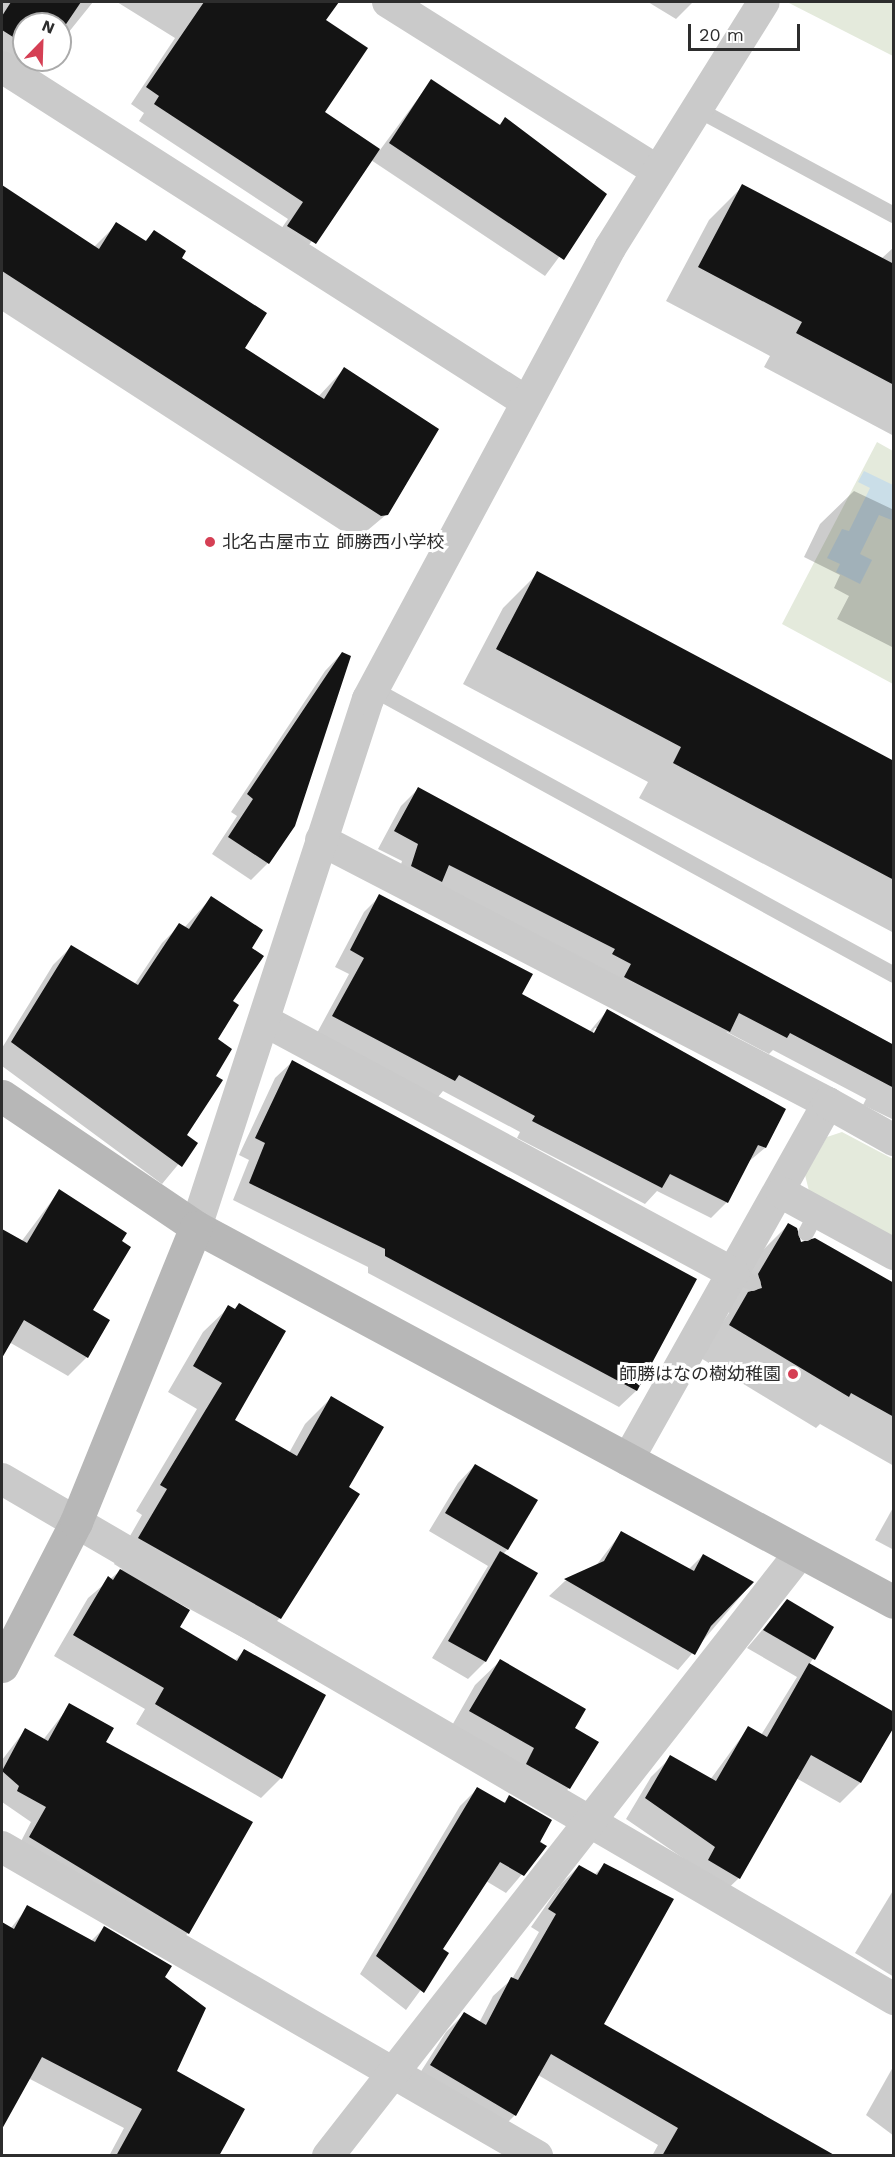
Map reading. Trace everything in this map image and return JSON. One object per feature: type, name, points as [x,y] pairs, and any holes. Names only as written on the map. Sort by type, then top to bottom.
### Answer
[{"type":"street","points":[[388,2],[656,170]]},
{"type":"street","points":[[2,1666],[76,1522],[196,1227],[265,1021],[321,840],[373,689],[525,401],[656,170],[764,2]]},
{"type":"street","points":[[2,67],[525,401]]},
{"type":"street","points":[[321,840],[828,1103],[894,1140]]},
{"type":"street","points":[[265,1021],[743,1278]]},
{"type":"street","points":[[2,1096],[196,1227],[894,1602]]},
{"type":"street","points":[[628,1460],[743,1278],[782,1193],[828,1103]]},
{"type":"street","points":[[782,1193],[812,1223],[894,1254]]},
{"type":"street","points":[[2,1479],[894,1999]]},
{"type":"street","points":[[328,2156],[800,1553]]},
{"type":"street","points":[[2,1847],[537,2156]]},
{"type":"lane","points":[[695,108],[894,215]]},
{"type":"lane","points":[[373,689],[894,975]]},
{"type":"shaded area","points":[[787,2],[893,2],[893,56]]},
{"type":"shaded area","points":[[877,442],[893,451],[893,684],[782,624]]},
{"type":"shaded area","points":[[842,1132],[893,1159],[893,1242],[810,1195],[805,1175],[827,1137]]},
{"type":"water","points":[[864,471],[893,485],[894,521],[879,515],[860,554],[872,560],[860,584],[836,572],[840,564],[827,558],[842,529],[849,531],[870,488],[858,482]]},
{"type":"building","points":[[11,2],[81,2],[72,15],[72,12],[12,12],[12,36],[2,30],[2,16]]},
{"type":"building","points":[[204,2],[339,2],[326,20],[368,48],[325,112],[380,149],[316,244],[287,226],[303,202],[154,104],[159,96],[146,87]]},
{"type":"building","points":[[431,79],[500,125],[505,117],[607,194],[564,260],[389,143]]},
{"type":"building","points":[[742,184],[894,264],[894,385],[796,333],[802,322],[698,267]]},
{"type":"building","points":[[2,185],[99,249],[116,222],[146,241],[154,230],[186,251],[182,258],[267,313],[245,348],[324,399],[344,367],[439,429],[388,515],[381,516],[2,271]]},
{"type":"building","points":[[537,571],[894,761],[894,880],[673,763],[681,747],[496,649]]},
{"type":"building","points":[[342,652],[351,656],[295,826],[269,864],[228,837],[253,799],[247,794]]},
{"type":"building","points":[[418,787],[894,1045],[894,1088],[790,1033],[787,1038],[739,1013],[730,1032],[624,977],[631,964],[612,954],[615,949],[449,865],[442,882],[411,866],[418,844],[394,831]]},
{"type":"building","points":[[379,894],[533,974],[522,994],[594,1033],[607,1009],[786,1109],[766,1148],[758,1145],[728,1203],[670,1174],[662,1188],[532,1121],[535,1116],[459,1075],[455,1081],[332,1016],[364,958],[350,950]]},
{"type":"building","points":[[211,896],[263,930],[252,948],[264,956],[233,1001],[239,1005],[218,1039],[232,1049],[216,1076],[223,1080],[187,1135],[198,1143],[182,1167],[11,1042],[71,945],[138,985],[179,923],[189,929]]},
{"type":"building","points":[[292,1060],[697,1279],[637,1391],[385,1256],[385,1249],[249,1183],[265,1143],[255,1138]]},
{"type":"building","points":[[59,1189],[127,1233],[122,1241],[131,1247],[93,1310],[110,1320],[88,1358],[24,1320],[2,1358],[2,1229],[27,1243]]},
{"type":"building","points":[[788,1223],[797,1228],[801,1242],[815,1238],[894,1283],[894,1417],[851,1393],[849,1397],[729,1325],[748,1292],[762,1288],[758,1274]]},
{"type":"building","points":[[239,1303],[286,1331],[235,1420],[297,1456],[331,1396],[384,1427],[349,1487],[360,1494],[281,1619],[138,1538],[167,1489],[160,1485],[222,1383],[193,1366],[228,1305],[235,1309]]},
{"type":"building","points":[[475,1464],[538,1500],[508,1550],[445,1513]]},
{"type":"building","points":[[621,1531],[694,1571],[703,1554],[754,1582],[711,1626],[695,1655],[564,1579],[604,1561]]},
{"type":"building","points":[[500,1551],[538,1573],[486,1662],[448,1641]]},
{"type":"building","points":[[120,1569],[190,1610],[180,1627],[237,1661],[244,1649],[326,1695],[282,1779],[155,1704],[164,1688],[73,1635],[108,1576],[113,1580]]},
{"type":"building","points":[[787,1599],[834,1627],[815,1660],[763,1630]]},
{"type":"building","points":[[500,1659],[586,1709],[575,1728],[599,1742],[570,1789],[526,1764],[534,1748],[469,1711]]},
{"type":"building","points":[[809,1663],[894,1712],[894,1727],[861,1783],[811,1755],[740,1879],[708,1860],[715,1847],[645,1798],[670,1755],[716,1781],[748,1726],[767,1737]]},
{"type":"building","points":[[69,1703],[114,1728],[106,1742],[253,1822],[189,1934],[29,1837],[46,1807],[17,1791],[19,1786],[2,1771],[25,1728],[48,1741]]},
{"type":"building","points":[[477,1787],[505,1803],[509,1795],[552,1820],[540,1842],[547,1846],[524,1876],[500,1862],[443,1949],[449,1953],[424,1993],[376,1956]]},
{"type":"building","points":[[604,1863],[674,1899],[604,2024],[836,2156],[662,2156],[678,2128],[551,2054],[516,2116],[430,2065],[464,2012],[486,2025],[511,1977],[518,1980],[556,1914],[548,1909],[579,1865],[597,1875]]},
{"type":"building","points":[[27,1905],[95,1942],[104,1926],[172,1966],[165,1977],[206,2008],[177,2071],[245,2109],[219,2156],[116,2156],[142,2109],[42,2057],[2,2129],[2,1922],[14,1929]]},
{"type":"place","name":"北名古屋市立 師勝西小学校","points":[[210,542]]},
{"type":"place","name":"師勝はなの樹幼稚園","points":[[793,1374]]}]
